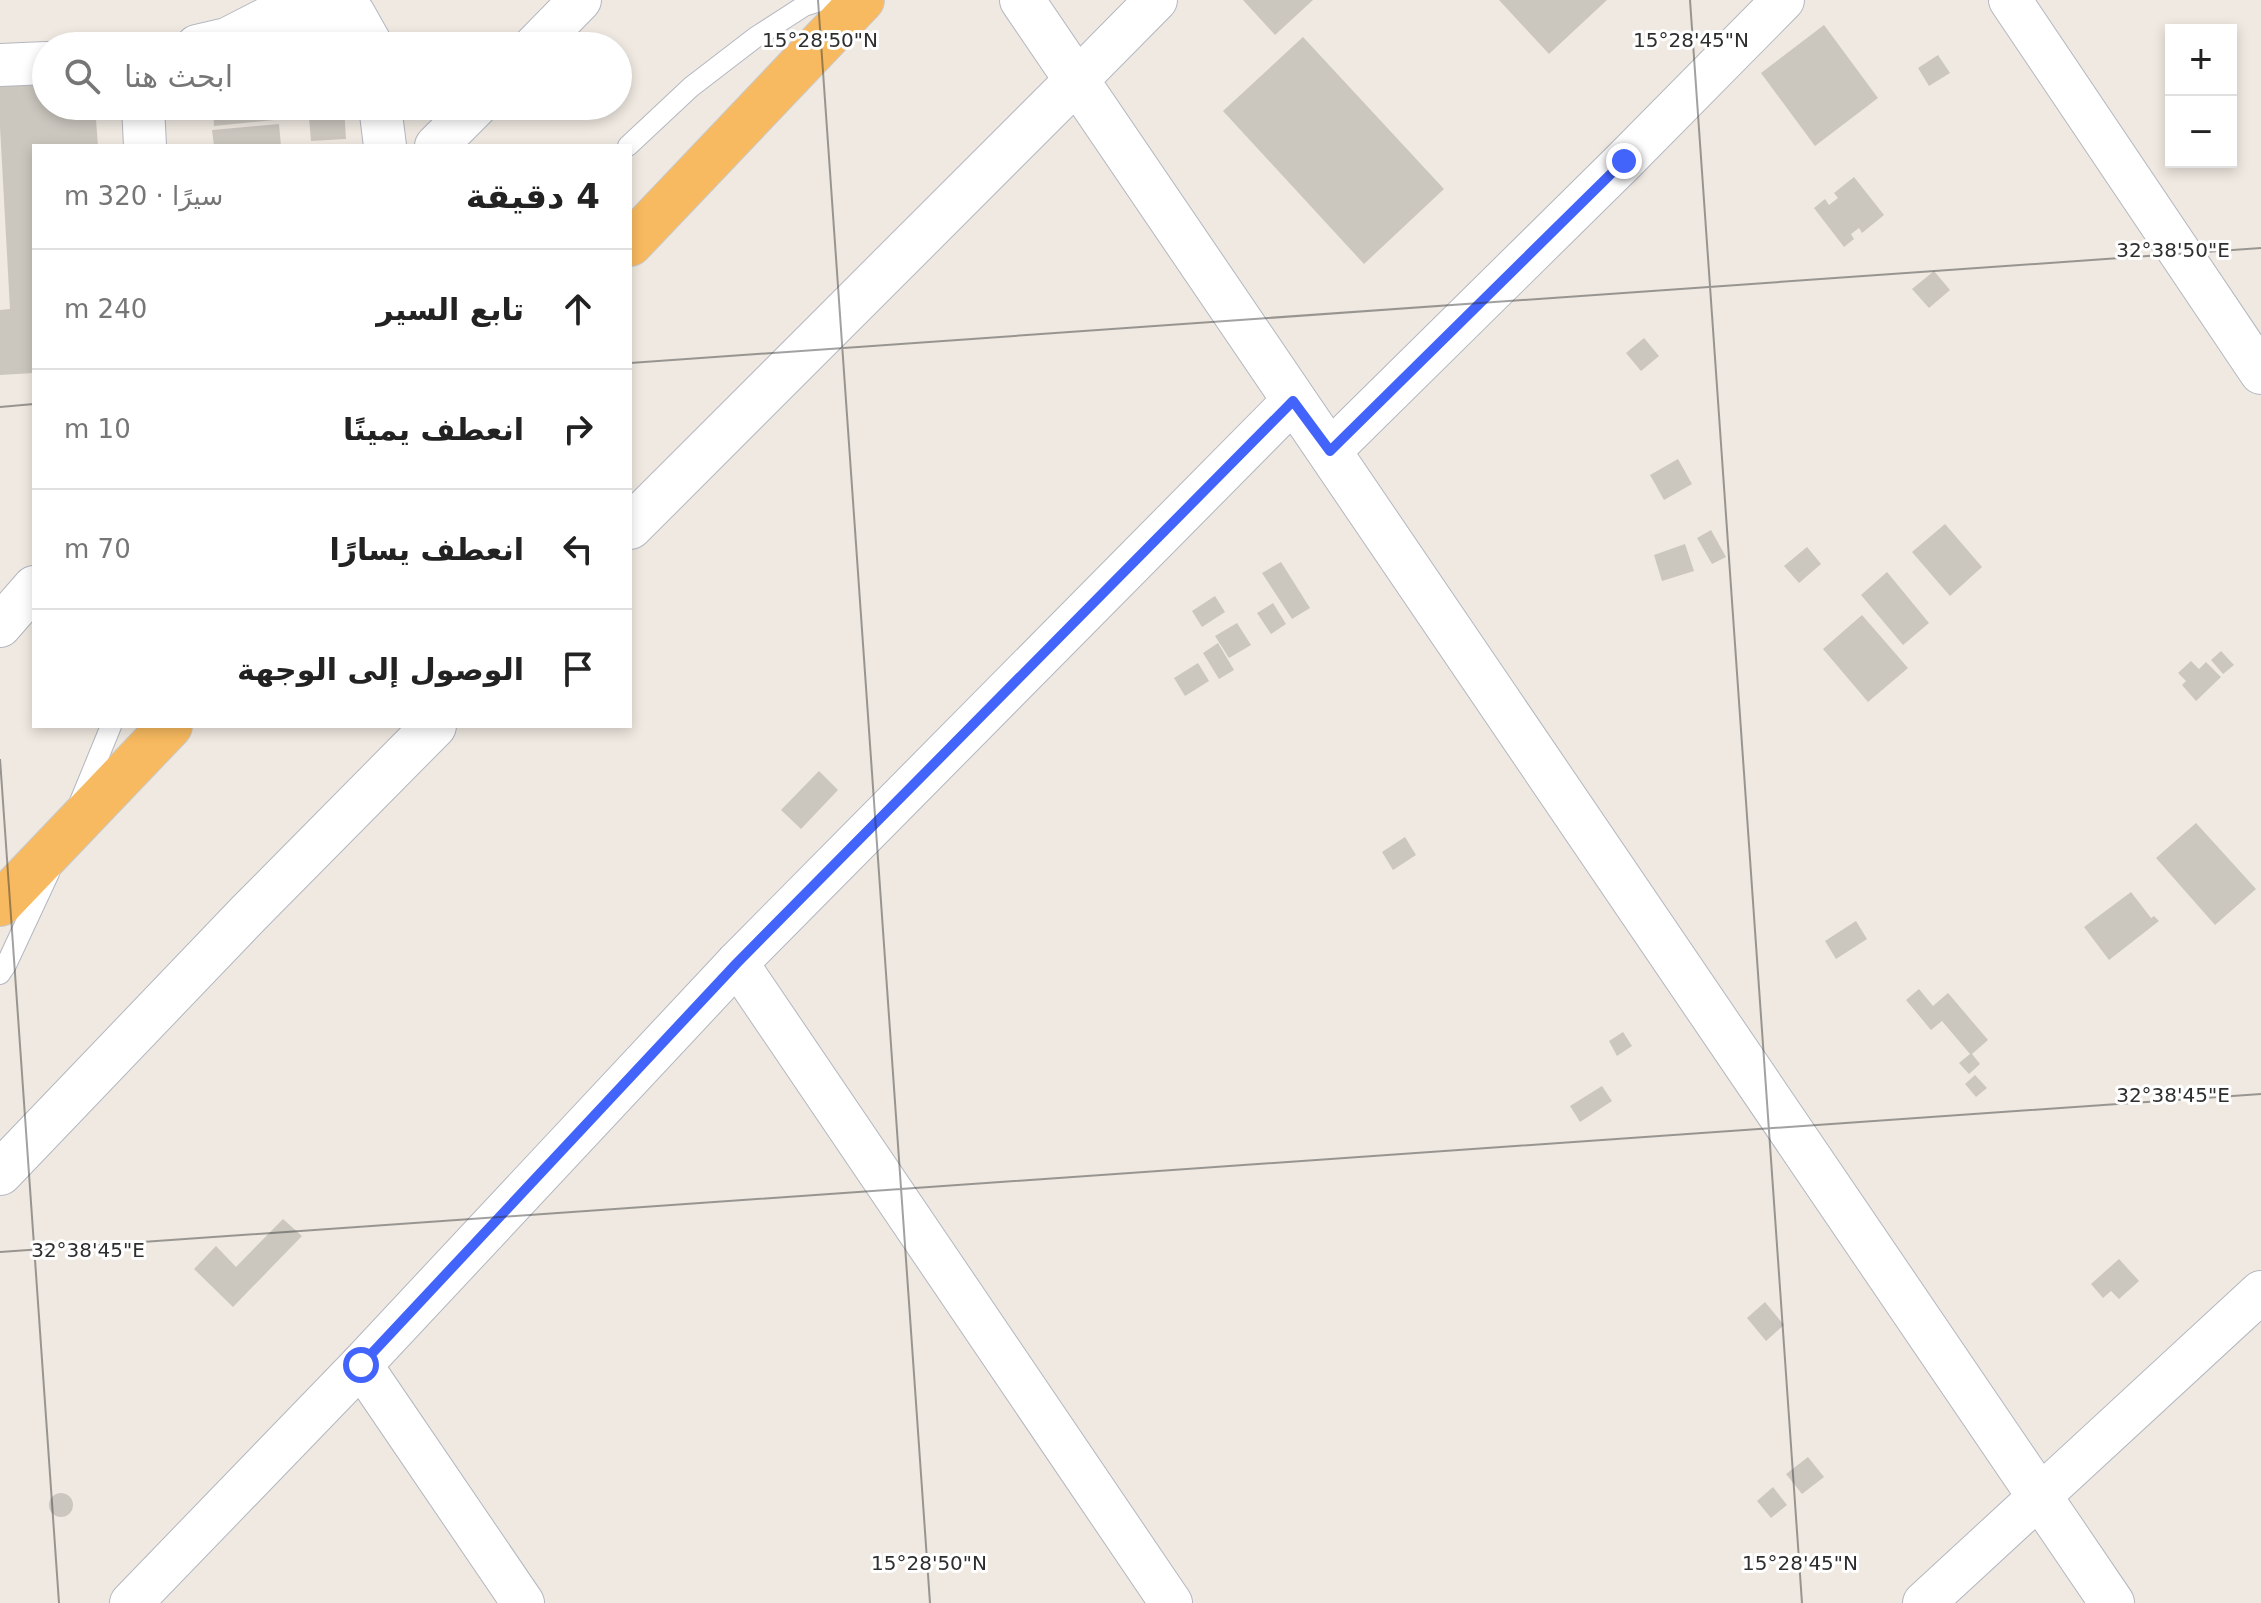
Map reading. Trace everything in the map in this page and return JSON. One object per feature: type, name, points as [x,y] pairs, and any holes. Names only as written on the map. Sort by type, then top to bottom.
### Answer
[{"type":"highway","points":[[632,242],[862,0]]},
{"type":"highway","points":[[0,904],[168,728]]},
{"type":"street","points":[[549,32],[580,0]]},
{"type":"street","points":[[1022,0],[2112,1603]]},
{"type":"street","points":[[632,525],[1156,0]]},
{"type":"street","points":[[1330,451],[1783,0]]},
{"type":"street","points":[[2010,0],[2261,373]]},
{"type":"street","points":[[241,32],[272,16],[354,14],[364,32]]},
{"type":"street","points":[[0,65],[32,64]]},
{"type":"street","points":[[144,120],[145,144]]},
{"type":"street","points":[[382,120],[385,144]]},
{"type":"street","points":[[438,144],[462,120]]},
{"type":"street","points":[[131,1603],[361,1365],[737,963],[1293,401]]},
{"type":"street","points":[[0,626],[32,589]]},
{"type":"street","points":[[0,1173],[248,914],[432,728]]},
{"type":"street","points":[[737,963],[1171,1603]]},
{"type":"street","points":[[1924,1603],[2261,1292]]},
{"type":"street","points":[[361,1365],[523,1603]]},
{"type":"lane","points":[[630,144],[691,87],[756,37],[804,6],[823,0]]},
{"type":"lane","points":[[0,974],[67,834],[110,728]]},
{"type":"building","points":[[1243,0],[1313,0],[1275,35]]},
{"type":"building","points":[[1499,0],[1607,0],[1549,54]]},
{"type":"building","points":[[348,20],[348,32],[277,32],[277,24]]},
{"type":"building","points":[[1824,25],[1878,98],[1815,146],[1761,73]]},
{"type":"building","points":[[1303,37],[1444,189],[1364,264],[1223,111]]},
{"type":"building","points":[[1938,55],[1950,73],[1929,86],[1918,68]]},
{"type":"building","points":[[32,82],[32,120],[96,120],[98,144],[32,144],[32,373],[0,375],[0,310],[10,309],[0,83]]},
{"type":"building","points":[[214,120],[274,120],[214,126]]},
{"type":"building","points":[[309,120],[345,120],[346,139],[311,141]]},
{"type":"building","points":[[279,124],[281,144],[214,144],[212,130]]},
{"type":"building","points":[[1854,177],[1884,215],[1862,233],[1859,228],[1851,234],[1854,239],[1844,247],[1814,208],[1825,199],[1829,205],[1838,198],[1834,193]]},
{"type":"building","points":[[1934,271],[1950,290],[1929,308],[1912,289]]},
{"type":"building","points":[[1644,338],[1659,356],[1641,371],[1626,353]]},
{"type":"building","points":[[1678,459],[1692,484],[1664,500],[1650,475]]},
{"type":"building","points":[[1945,524],[1982,567],[1950,596],[1912,552]]},
{"type":"building","points":[[1711,530],[1726,557],[1712,564],[1697,538]]},
{"type":"building","points":[[1685,544],[1694,571],[1662,581],[1654,555]]},
{"type":"building","points":[[1807,547],[1821,564],[1799,583],[1784,566]]},
{"type":"building","points":[[1281,562],[1310,608],[1292,619],[1262,573]]},
{"type":"building","points":[[1887,572],[1929,623],[1903,645],[1861,595]]},
{"type":"building","points":[[1215,596],[1225,612],[1202,627],[1192,611]]},
{"type":"building","points":[[1273,603],[1286,624],[1271,634],[1257,613]]},
{"type":"building","points":[[1862,615],[1908,668],[1868,702],[1823,649]]},
{"type":"building","points":[[1237,623],[1251,645],[1229,658],[1215,636]]},
{"type":"building","points":[[1218,643],[1234,670],[1219,679],[1203,653]]},
{"type":"building","points":[[2221,651],[2234,665],[2223,674],[2211,660]]},
{"type":"building","points":[[2191,661],[2199,669],[2206,662],[2221,677],[2196,701],[2182,685],[2186,681],[2178,673]]},
{"type":"building","points":[[1198,663],[1209,681],[1185,696],[1174,678]]},
{"type":"building","points":[[819,771],[838,790],[801,829],[781,810]]},
{"type":"building","points":[[2196,823],[2256,889],[2215,925],[2156,858]]},
{"type":"building","points":[[1405,837],[1416,855],[1393,870],[1382,852]]},
{"type":"building","points":[[2131,892],[2151,918],[2154,916],[2159,921],[2109,960],[2084,927]]},
{"type":"building","points":[[1856,921],[1867,939],[1836,959],[1825,941]]},
{"type":"building","points":[[1919,989],[1933,1006],[1948,993],[1988,1040],[1972,1054],[1980,1064],[1969,1074],[1959,1063],[1970,1054],[1942,1021],[1931,1030],[1906,1000]]},
{"type":"building","points":[[1623,1032],[1632,1046],[1617,1056],[1609,1041]]},
{"type":"building","points":[[1975,1075],[1987,1088],[1976,1097],[1965,1084]]},
{"type":"building","points":[[1602,1086],[1612,1101],[1580,1122],[1570,1106]]},
{"type":"building","points":[[283,1219],[302,1236],[233,1307],[194,1269],[216,1246],[236,1267]]},
{"type":"building","points":[[2119,1259],[2139,1281],[2119,1299],[2111,1291],[2103,1298],[2091,1284]]},
{"type":"building","points":[[1765,1302],[1784,1325],[1766,1341],[1747,1318]]},
{"type":"building","points":[[1808,1457],[1824,1477],[1802,1494],[1786,1474]]},
{"type":"building","points":[[1773,1487],[1787,1505],[1771,1518],[1757,1501]]},
{"type":"building","points":[[61,1493],[69,1497],[73,1505],[69,1513],[61,1517],[53,1513],[49,1505],[53,1497]]},
{"type":"route","points":[[361,1365],[737,963],[1293,401],[1330,451],[1624,161]]}]
